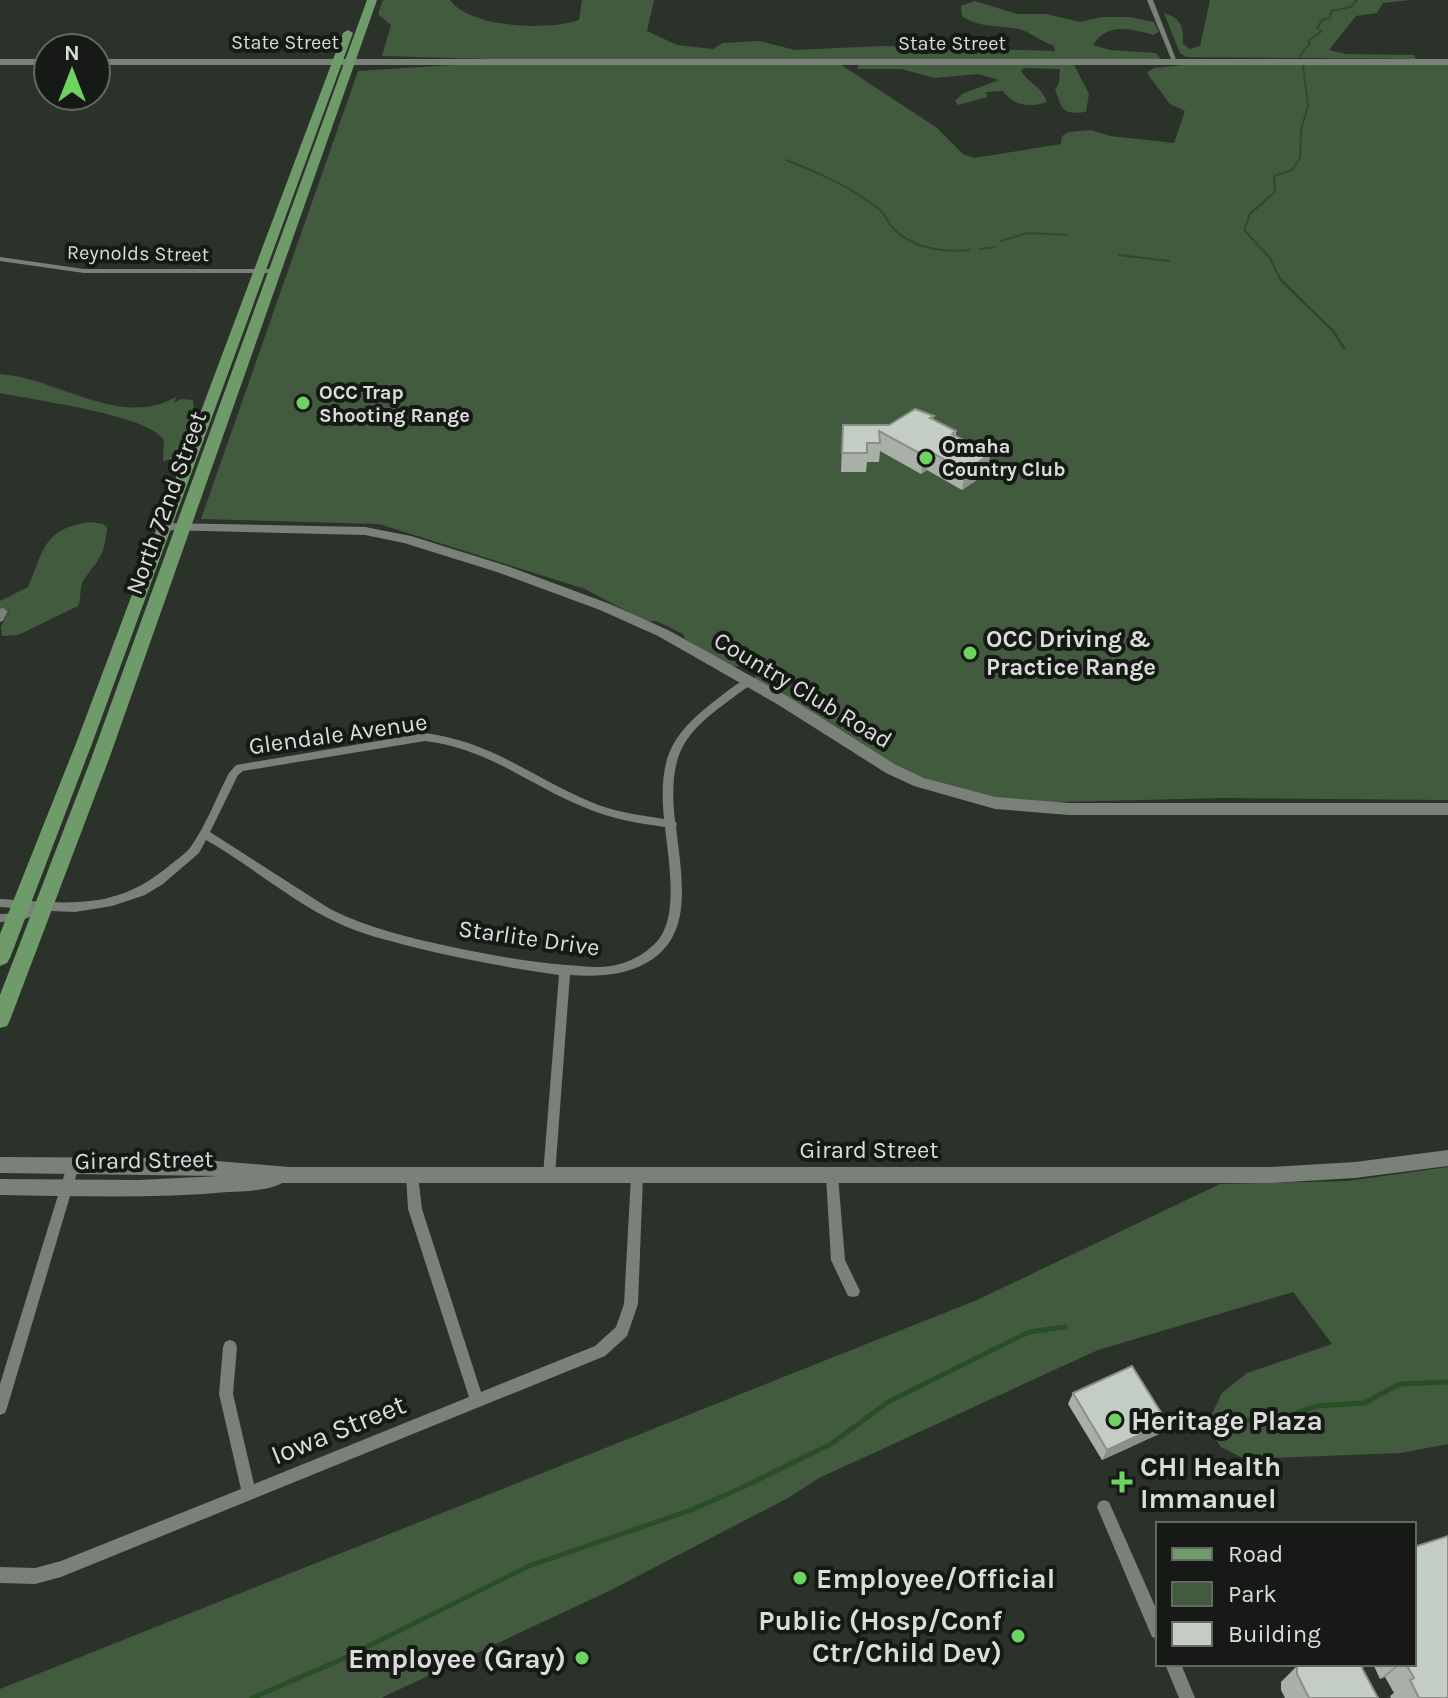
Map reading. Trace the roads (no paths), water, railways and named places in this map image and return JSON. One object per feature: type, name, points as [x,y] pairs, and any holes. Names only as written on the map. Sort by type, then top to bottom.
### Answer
[{"type":"main road","name":"North 72nd Street","points":[[344,62],[360,0]]},
{"type":"main road","name":"North 72nd Street","points":[[0,1020],[45,908],[183,527],[268,271],[344,62],[372,0]]},
{"type":"main road","name":"North 72nd Street","points":[[0,958],[158,527],[268,271]]},
{"type":"street","points":[[1150,0],[1175,61]]},
{"type":"street","points":[[0,62],[32,62]]},
{"type":"street","name":"State Street","points":[[112,62],[1448,62]]},
{"type":"street","name":"Reynolds Street","points":[[0,259],[84,271],[268,271]]},
{"type":"street","name":"Country Club Road","points":[[158,527],[344,529],[417,542],[605,607],[663,633],[907,777],[941,790],[995,803],[1069,809],[1448,809]]},
{"type":"street","name":"Starlite Drive","points":[[205,834],[312,903],[359,928],[437,947],[565,969],[610,971],[632,965],[653,953],[665,940],[675,911],[668,778],[676,747],[688,730],[749,681]]},
{"type":"street","name":"Glendale Avenue","points":[[205,834],[234,773],[244,767],[407,740],[440,738],[478,749],[597,809],[672,824]]},
{"type":"street","points":[[0,918],[20,910],[95,906],[141,892],[173,870],[195,850],[205,834]]},
{"type":"street","points":[[0,903],[20,910]]},
{"type":"street","points":[[549,1175],[565,969]]},
{"type":"street","name":"Girard Street","points":[[0,1165],[219,1166],[289,1175],[1271,1175],[1355,1170],[1448,1158]]},
{"type":"street","points":[[0,1408],[73,1166]]},
{"type":"street","name":"Girard Street","points":[[0,1187],[238,1184],[289,1175]]},
{"type":"street","points":[[412,1175],[415,1209],[477,1401]]},
{"type":"street","name":"Iowa Street","points":[[0,1575],[35,1576],[61,1569],[600,1351],[611,1343],[627,1319],[631,1304],[637,1176]]},
{"type":"street","points":[[832,1176],[838,1260],[853,1291]]},
{"type":"street","points":[[230,1347],[226,1394],[249,1493]]},
{"type":"street","points":[[1104,1507],[1156,1626]]},
{"type":"street","points":[[1174,1666],[1187,1698]]},
{"type":"waterway","points":[[1299,57],[1310,43],[1308,41],[1322,31],[1317,28],[1322,20],[1330,18],[1331,11],[1351,7],[1357,0]]},
{"type":"waterway","points":[[1280,279],[1270,258],[1244,230],[1250,214],[1275,192],[1274,176],[1292,170],[1300,158],[1301,130],[1308,106],[1303,66]]},
{"type":"waterway","points":[[786,160],[823,175],[857,194],[879,209],[894,229],[910,241],[939,250],[969,250]]},
{"type":"waterway","points":[[1001,241],[1027,233],[1068,235]]},
{"type":"waterway","points":[[980,249],[995,247]]},
{"type":"waterway","points":[[1119,255],[1169,261]]},
{"type":"waterway","points":[[1280,279],[1333,331],[1344,348]]},
{"type":"waterway","points":[[252,1698],[347,1657],[529,1566],[691,1510],[739,1489],[831,1444],[888,1402],[1029,1332],[1065,1327]]},
{"type":"waterway","points":[[1235,1420],[1279,1420],[1316,1406],[1364,1403],[1400,1384],[1448,1382]]},
{"type":"place","name":"OCC Trap Shooting Range","points":[[303,403]]},
{"type":"place","name":"Omaha Country Club","points":[[926,458]]},
{"type":"place","name":"OCC Driving & Practice Range","points":[[970,653]]},
{"type":"place","name":"Heritage Plaza","points":[[1115,1420]]},
{"type":"place","name":"CHI Health Immanuel","points":[[1122,1482]]},
{"type":"place","name":"Employee/Official","points":[[800,1578]]},
{"type":"place","name":"Public (Hosp/Conf Ctr/Child Dev)","points":[[1018,1636]]},
{"type":"place","name":"Employee (Gray)","points":[[582,1658]]}]
